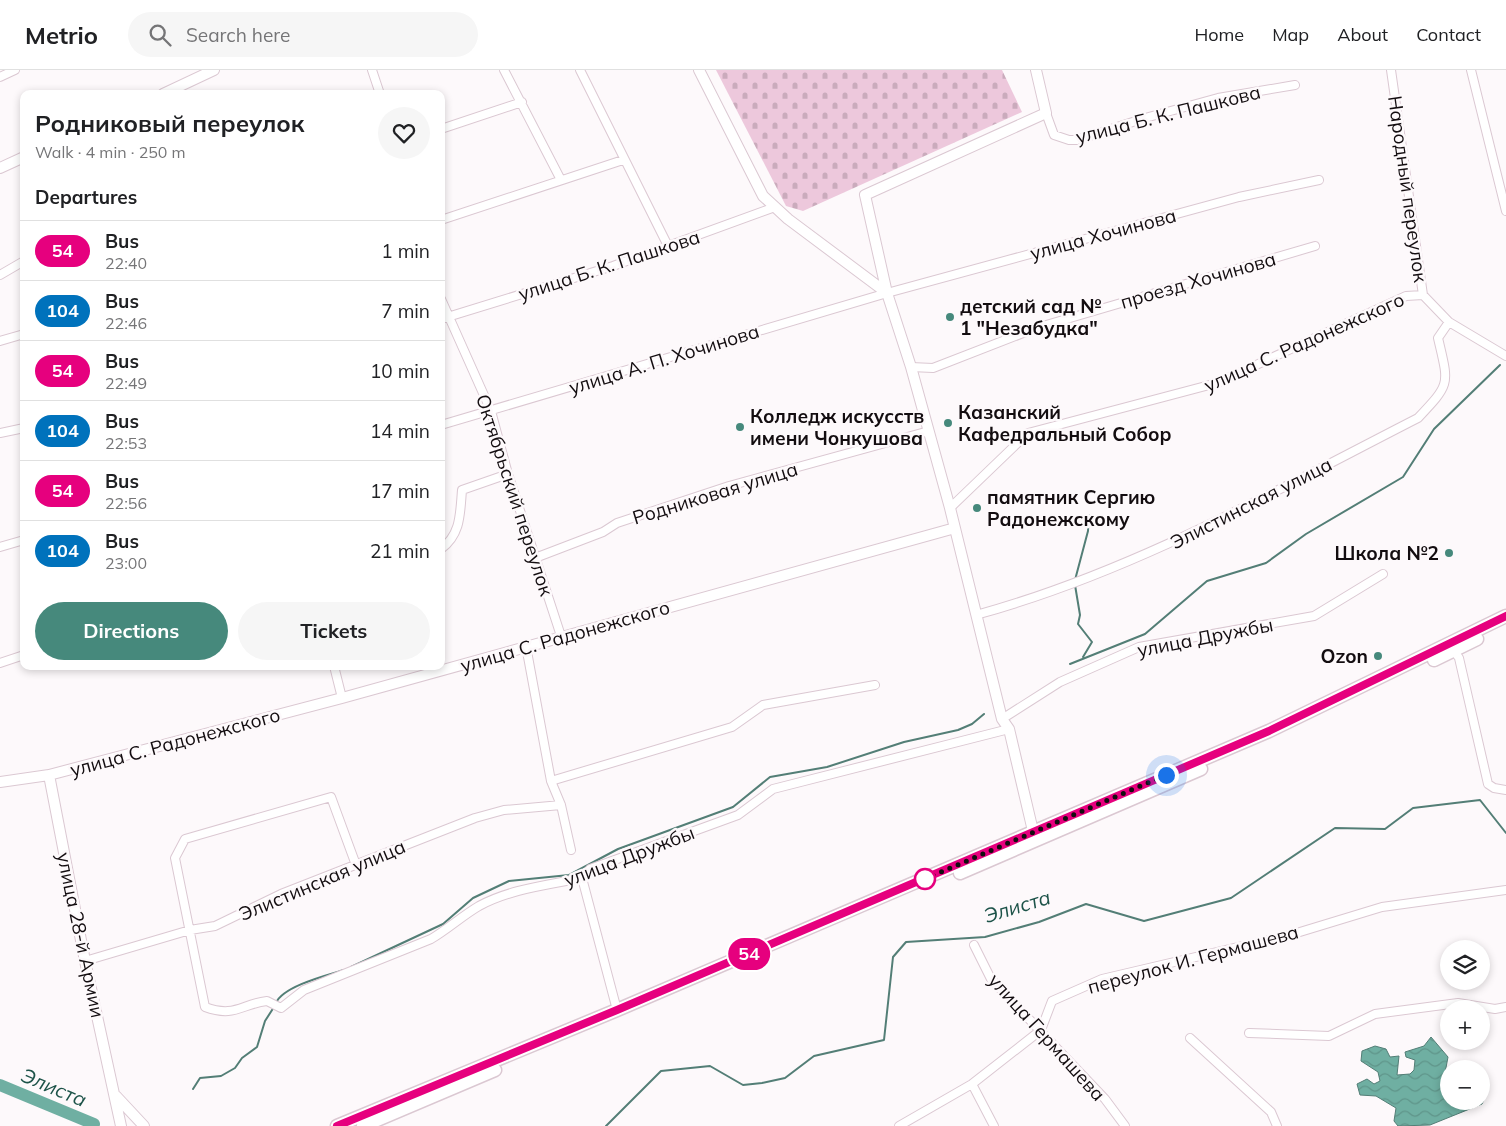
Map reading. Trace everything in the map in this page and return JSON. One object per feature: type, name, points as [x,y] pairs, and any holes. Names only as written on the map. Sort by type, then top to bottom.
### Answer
[{"type":"main road","points":[[337,1126],[1271,739],[1452,647],[1506,616]]},
{"type":"main road","points":[[1452,647],[1506,624]]},
{"type":"main road","points":[[363,1126],[1035,836]]},
{"type":"street","points":[[0,77],[16,70]]},
{"type":"street","points":[[172,90],[214,70]]},
{"type":"street","points":[[372,70],[379,90]]},
{"type":"street","points":[[504,70],[562,180]]},
{"type":"street","points":[[580,70],[623,160],[668,246]]},
{"type":"street","points":[[699,70],[763,196],[887,293]]},
{"type":"street","points":[[1035,836],[1009,729],[1002,719],[950,508],[911,366],[887,293],[865,195],[1046,113],[1036,70]]},
{"type":"street","name":"Народный переулок","points":[[1391,70],[1423,295],[1449,322],[1506,356]]},
{"type":"street","points":[[1472,70],[1506,211]]},
{"type":"street","name":"улица Б. К. Пашкова","points":[[1046,113],[1054,135],[1069,140],[1078,140],[1145,118],[1218,98],[1295,85]]},
{"type":"street","points":[[445,128],[522,102]]},
{"type":"street","points":[[0,168],[20,160]]},
{"type":"street","points":[[445,219],[623,160]]},
{"type":"street","name":"улица Хочинова","points":[[887,293],[1239,197],[1319,180]]},
{"type":"street","name":"улица Б. К. Пашкова","points":[[445,318],[614,266],[775,207]]},
{"type":"street","name":"проезд Хочинова","points":[[911,366],[933,368],[1036,328],[1314,246]]},
{"type":"street","points":[[0,275],[20,263]]},
{"type":"street","name":"улица А. П. Хочинова","points":[[445,424],[887,293]]},
{"type":"street","name":"улица С. Радонежского","points":[[950,508],[1028,433],[1217,383],[1406,296],[1423,295]]},
{"type":"street","name":"Октябрьский переулок","points":[[445,318],[491,411],[508,474],[561,636]]},
{"type":"street","name":"Элистинская улица","points":[[976,615],[1034,599],[1175,542],[1418,418],[1442,392],[1446,375],[1438,338],[1449,322]]},
{"type":"street","points":[[0,341],[20,335]]},
{"type":"street","points":[[0,433],[20,429]]},
{"type":"street","name":"Родниковая улица","points":[[536,558],[604,532],[617,523],[729,486],[929,431]]},
{"type":"street","points":[[445,546],[453,539],[458,529],[462,490],[508,474]]},
{"type":"street","name":"улица С. Радонежского","points":[[445,669],[955,528]]},
{"type":"street","points":[[0,547],[20,541]]},
{"type":"street","name":"улица Дружбы","points":[[1002,719],[1060,682],[1138,647],[1314,616],[1383,574]]},
{"type":"street","points":[[526,646],[551,781],[560,805],[571,850]]},
{"type":"street","points":[[1452,647],[1458,658],[1488,784],[1494,788],[1506,790]]},
{"type":"street","points":[[0,663],[20,656]]},
{"type":"street","points":[[335,670],[342,698]]},
{"type":"street","name":"улица С. Радонежского","points":[[0,782],[49,774],[342,698],[441,670]]},
{"type":"street","points":[[551,781],[732,727],[763,705],[875,685]]},
{"type":"street","name":"улица Дружбы","points":[[190,930],[205,1007],[220,1012],[243,1009],[260,1002],[270,1003],[281,1008],[304,990],[431,939],[450,928],[478,907],[508,893],[582,878],[590,869],[738,815],[773,789],[1009,729]]},
{"type":"street","name":"улица 28-й Армии","points":[[49,774],[85,961],[121,1126]]},
{"type":"street","points":[[190,930],[174,858],[184,840],[331,797],[356,865]]},
{"type":"street","name":"Элистинская улица","points":[[85,961],[190,930],[215,926],[282,894],[475,818],[504,810],[560,805]]},
{"type":"street","points":[[582,878],[617,1010]]},
{"type":"street","name":"переулок И. Гермашева","points":[[1041,1030],[1052,1001],[1102,979],[1290,935],[1382,907],[1506,890]]},
{"type":"street","name":"улица Гермашева","points":[[974,944],[991,979],[1105,1099],[1125,1126]]},
{"type":"street","points":[[1249,1034],[1329,1036],[1375,1014],[1458,1003],[1494,1009],[1506,1007]]},
{"type":"street","points":[[899,1126],[972,1084],[1041,1030]]},
{"type":"street","points":[[1190,1038],[1271,1112],[1276,1126]]},
{"type":"street","points":[[972,1084],[994,1126]]},
{"type":"street","points":[[115,1096],[144,1126]]},
{"type":"green space","points":[[716,70],[1002,70],[1022,112],[803,211],[786,206]]},
{"type":"water","points":[[1431,1037],[1440,1050],[1448,1057],[1447,1060],[1440,1060],[1440,1110],[1467,1110],[1430,1125],[1398,1126],[1394,1121],[1396,1108],[1376,1096],[1360,1095],[1357,1084],[1367,1079],[1374,1084],[1380,1081],[1378,1072],[1361,1061],[1362,1051],[1375,1046],[1386,1049],[1390,1057],[1399,1056],[1397,1075],[1410,1074],[1414,1070],[1415,1060],[1406,1057],[1405,1052],[1424,1046]]},
{"type":"waterway","points":[[1070,664],[1145,634],[1207,581],[1266,563],[1306,534],[1403,477],[1434,429],[1500,365]]},
{"type":"waterway","points":[[1075,580],[1088,531],[1089,515]]},
{"type":"waterway","points":[[1075,585],[1080,615],[1078,624],[1092,642],[1083,657]]},
{"type":"waterway","points":[[351,967],[443,924],[473,898],[509,881],[569,875],[618,849],[733,807],[770,777],[827,767],[904,742],[958,730],[972,724],[984,714]]},
{"type":"waterway","name":"Элиста","points":[[606,1126],[661,1071],[710,1066],[743,1085],[762,1083],[785,1078],[814,1056],[884,1040],[893,957],[906,942],[985,937],[1039,922],[1086,904],[1144,921],[1231,898],[1335,828],[1385,829],[1413,808],[1480,800],[1506,833]]},
{"type":"waterway","points":[[276,1003],[287,991],[296,986],[344,970]]},
{"type":"waterway","points":[[193,1089],[200,1078],[221,1076],[235,1068],[242,1058],[257,1047],[265,1021],[274,1007]]},
{"type":"waterway","name":"Элиста","points":[[0,1085],[94,1124]]},
{"type":"bus line","name":"54","points":[[337,1126],[617,1010],[1269,731],[1506,616]]},
{"type":"place","name":"детский сад № 1 \"Незабудка\"","points":[[950,317]]},
{"type":"place","name":"Казанский Кафедральный Собор","points":[[948,423]]},
{"type":"place","name":"Колледж искусств имени Чонкушова","points":[[740,427]]},
{"type":"place","name":"памятник Сергию Радонежскому","points":[[977,508]]},
{"type":"place","name":"Школа №2","points":[[1449,553]]},
{"type":"place","name":"Ozon","points":[[1378,656]]},
{"type":"route","points":[[925,879],[1166,775]]}]
